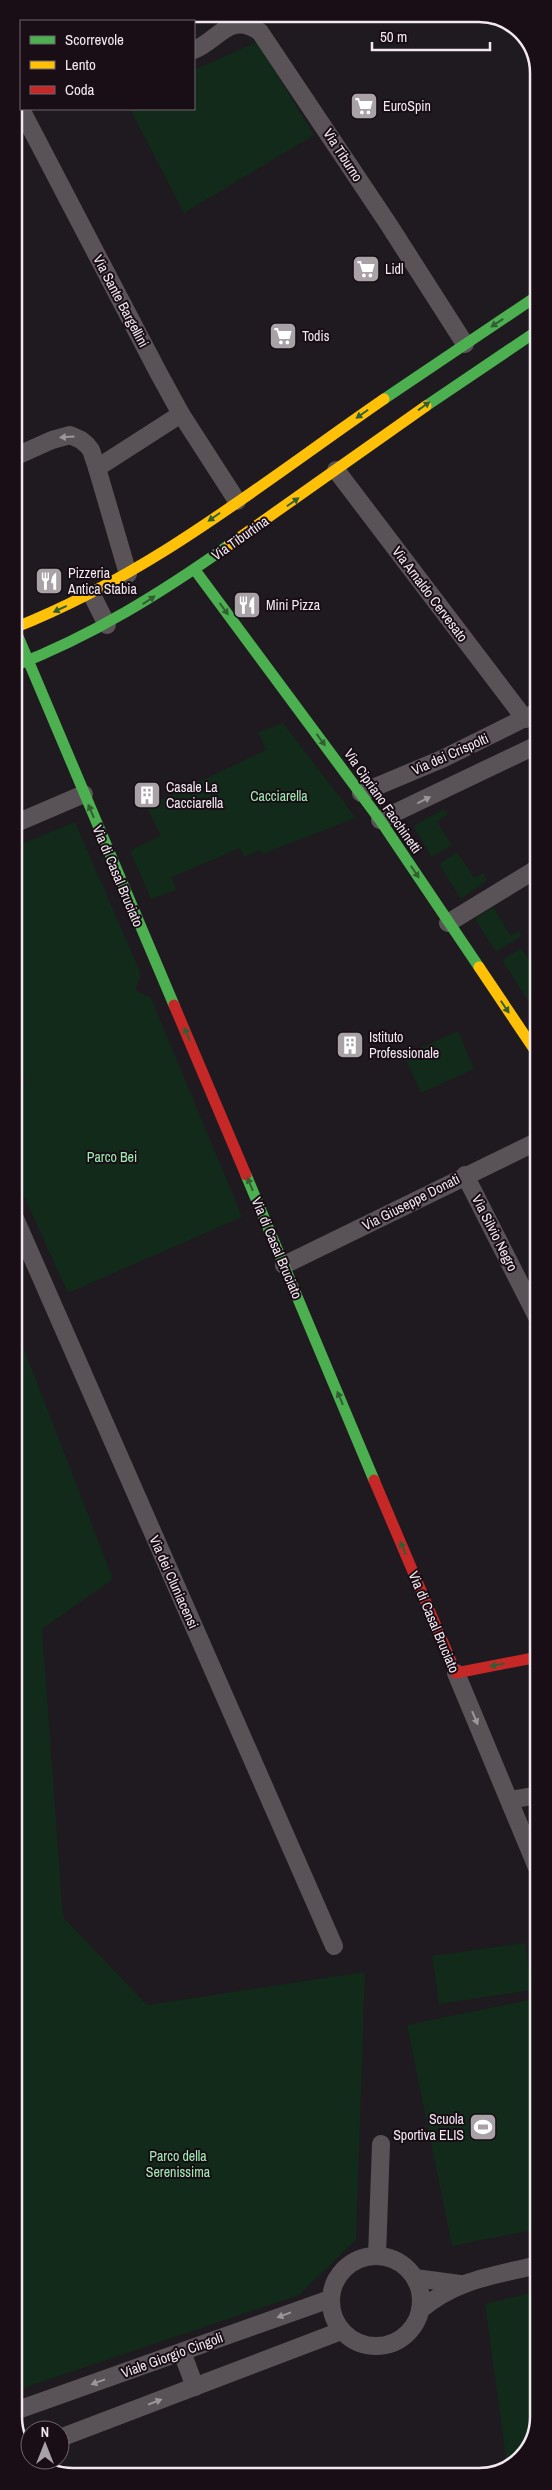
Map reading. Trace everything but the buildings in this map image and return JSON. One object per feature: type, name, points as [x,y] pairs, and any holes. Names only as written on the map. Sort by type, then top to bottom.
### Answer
[{"type":"street","name":"Via Tiburno","points":[[195,49],[232,25],[245,25],[260,32],[389,225],[465,344]]},
{"type":"street","name":"Via Sante Bargellini","points":[[22,112],[181,414],[237,501]]},
{"type":"street","points":[[22,625],[92,594],[128,574],[530,301]]},
{"type":"street","name":"Via Tiburtina","points":[[22,663],[66,647],[107,625],[196,570],[452,386],[530,336]]},
{"type":"street","points":[[436,363],[452,386]]},
{"type":"street","points":[[97,468],[181,414]]},
{"type":"street","points":[[22,453],[52,440],[70,435],[87,445],[97,468],[128,574]]},
{"type":"street","name":"Via Arnaldo Cervesato","points":[[336,470],[530,714]]},
{"type":"street","name":"Via Cipriano Facchinetti","points":[[196,570],[361,793],[530,1043]]},
{"type":"street","points":[[92,594],[107,625]]},
{"type":"street","name":"Via di Casal Bruciato","points":[[22,646],[530,1850]]},
{"type":"street","name":"Via dei Crispolti","points":[[361,793],[442,759],[530,715]]},
{"type":"street","name":"Via dei Crispolti","points":[[380,820],[530,749]]},
{"type":"street","points":[[22,821],[84,794]]},
{"type":"street","points":[[448,923],[530,873]]},
{"type":"street","name":"Via Giuseppe Donati","points":[[284,1265],[530,1145]]},
{"type":"street","name":"Via Silvio Negro","points":[[465,1175],[530,1303]]},
{"type":"street","name":"Via dei Cluniacensi","points":[[22,1234],[334,1946]]},
{"type":"street","points":[[456,1673],[530,1659]]},
{"type":"street","points":[[510,1800],[530,1796]]},
{"type":"street","points":[[377,2256],[382,2144]]},
{"type":"street","points":[[377,2256],[392,2259],[405,2266],[415,2278],[420,2294],[420,2310],[410,2331],[402,2338],[390,2344],[377,2347],[363,2345],[351,2340],[334,2322],[330,2299],[333,2285],[340,2273],[350,2263],[363,2257],[377,2256]]},
{"type":"street","points":[[420,2310],[435,2298],[460,2284],[530,2267]]},
{"type":"street","points":[[415,2278],[460,2284]]},
{"type":"street","name":"Viale Giorgio Cingoli","points":[[22,2409],[330,2299]]},
{"type":"street","points":[[70,2434],[341,2331]]},
{"type":"street","points":[[182,2352],[195,2387]]},
{"type":"green space","points":[[257,42],[314,135],[184,213],[131,110],[195,110],[195,70]]},
{"type":"green space","name":"Cacciarella","points":[[283,723],[356,818],[262,854],[260,850],[244,857],[240,848],[172,877],[176,890],[151,899],[130,851],[161,835],[146,807],[266,750],[258,732]]},
{"type":"green space","points":[[444,809],[448,814],[437,822],[452,845],[432,857],[413,826]]},
{"type":"green space","name":"Parco Bei","points":[[75,822],[141,974],[135,990],[151,998],[242,1217],[68,1293],[22,1192],[22,1082],[25,1081],[22,1071],[22,844]]},
{"type":"green space","points":[[457,852],[474,878],[483,873],[487,880],[461,899],[439,864]]},
{"type":"green space","points":[[493,907],[511,936],[519,931],[522,936],[496,952],[475,919]]},
{"type":"green space","points":[[521,948],[530,961],[530,998],[527,999],[502,960]]},
{"type":"green space","points":[[458,1031],[474,1069],[421,1093],[404,1055]]},
{"type":"green space","name":"Parco della Serenissima","points":[[22,1344],[113,1579],[42,1629],[63,1917],[147,2005],[365,1972],[356,2240],[299,2295],[22,2389]]},
{"type":"green space","points":[[525,1943],[530,1990],[439,2004],[432,1956]]},
{"type":"green space","name":"Scuola Sportiva ELIS","points":[[530,2000],[530,2231],[452,2246],[407,2025]]},
{"type":"green space","points":[[530,2293],[529,2427],[519,2448],[506,2459],[485,2304]]},
{"type":"traffic: fast","points":[[384,399],[530,301]]},
{"type":"traffic: fast","points":[[426,406],[530,336]]},
{"type":"traffic: fast","points":[[22,663],[71,641],[125,612],[178,580],[229,545]]},
{"type":"traffic: fast","points":[[195,570],[380,820],[479,967]]},
{"type":"traffic: fast","points":[[22,646],[174,1005]]},
{"type":"traffic: fast","points":[[246,1175],[374,1480]]},
{"type":"traffic: slow","points":[[22,625],[65,606],[160,554],[250,494],[384,399]]},
{"type":"traffic: slow","points":[[229,545],[426,406]]},
{"type":"traffic: slow","points":[[479,967],[530,1043]]},
{"type":"traffic: jam","points":[[174,1005],[246,1175]]},
{"type":"traffic: jam","points":[[374,1480],[456,1673],[530,1659]]},
{"type":"place","name":"EuroSpin","points":[[364,106]]},
{"type":"place","name":"Lidl","points":[[366,269]]},
{"type":"place","name":"Todis","points":[[283,336]]},
{"type":"place","name":"Pizzeria Antica Stabia","points":[[49,581]]},
{"type":"place","name":"Mini Pizza","points":[[247,605]]},
{"type":"place","name":"Casale La Cacciarella","points":[[147,795]]},
{"type":"place","name":"Istituto Professionale","points":[[350,1045]]},
{"type":"place","name":"Scuola Sportiva ELIS","points":[[483,2127]]}]
